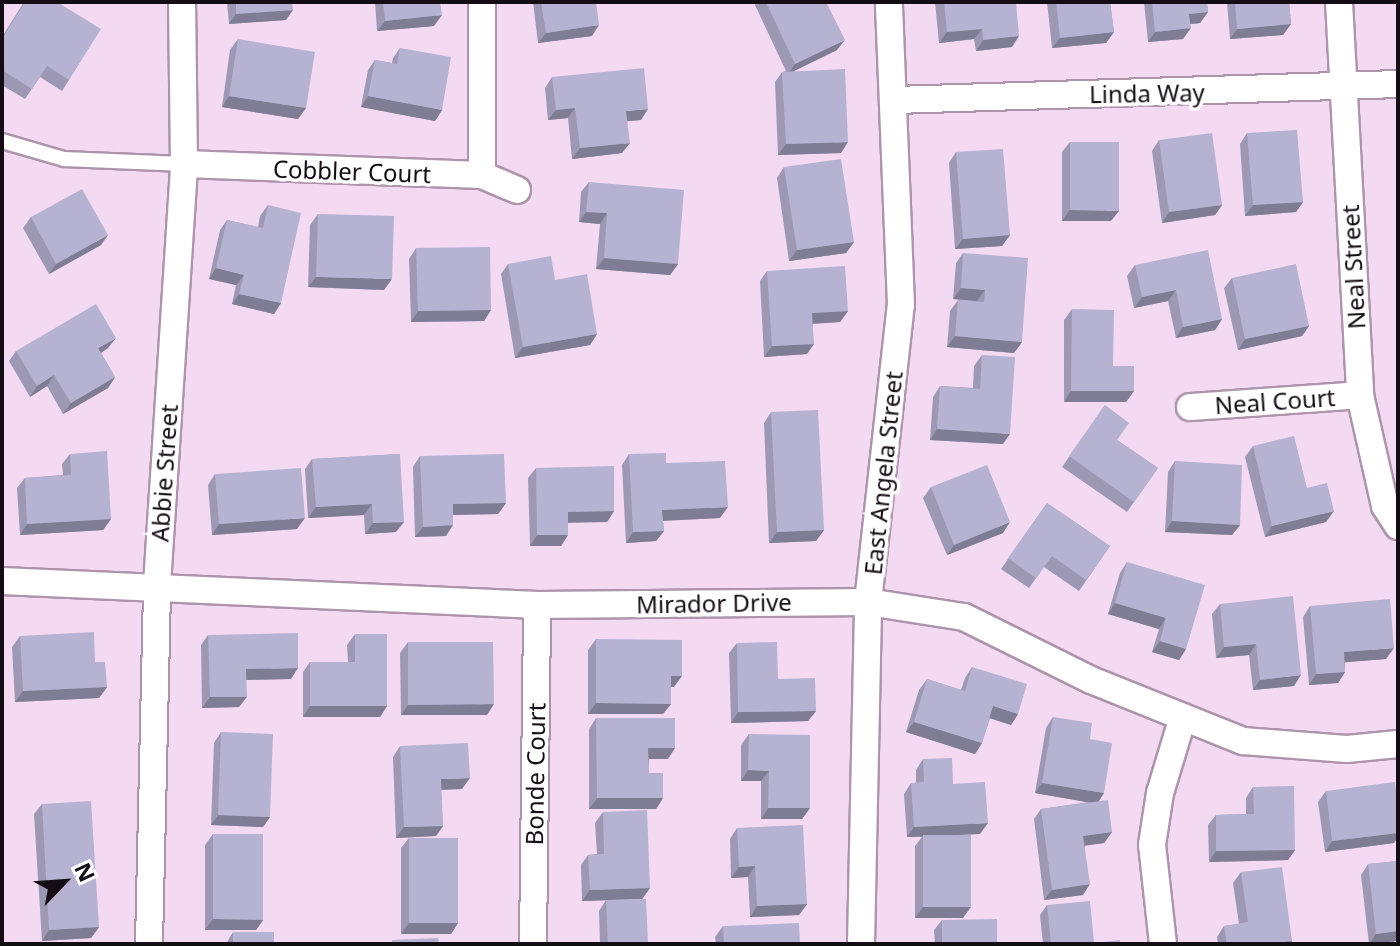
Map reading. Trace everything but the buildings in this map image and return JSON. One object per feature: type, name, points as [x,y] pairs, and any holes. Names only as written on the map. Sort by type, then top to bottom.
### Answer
[{"type":"street","name":"Abbie Street","points":[[149,944],[157,585],[184,164],[182,2]]},
{"type":"street","points":[[482,2],[482,175]]},
{"type":"street","name":"East Angela Street","points":[[861,944],[868,602],[901,305],[889,2]]},
{"type":"street","name":"Neal Street","points":[[1339,2],[1360,395],[1385,506],[1398,526]]},
{"type":"street","name":"Linda Way","points":[[895,100],[1398,84]]},
{"type":"street","name":"Cobbler Court","points":[[184,164],[482,175],[517,190]]},
{"type":"street","name":"Neal Court","points":[[1190,407],[1360,395]]},
{"type":"street","name":"Mirador Drive","points":[[2,581],[157,585],[537,605],[868,602],[964,617],[1091,680],[1243,741],[1347,749],[1398,744]]},
{"type":"street","name":"Bonde Court","points":[[533,944],[537,605]]},
{"type":"street","points":[[1163,944],[1152,845],[1160,793],[1183,717]]},
{"type":"lane","points":[[2,141],[64,159],[184,164]]}]
